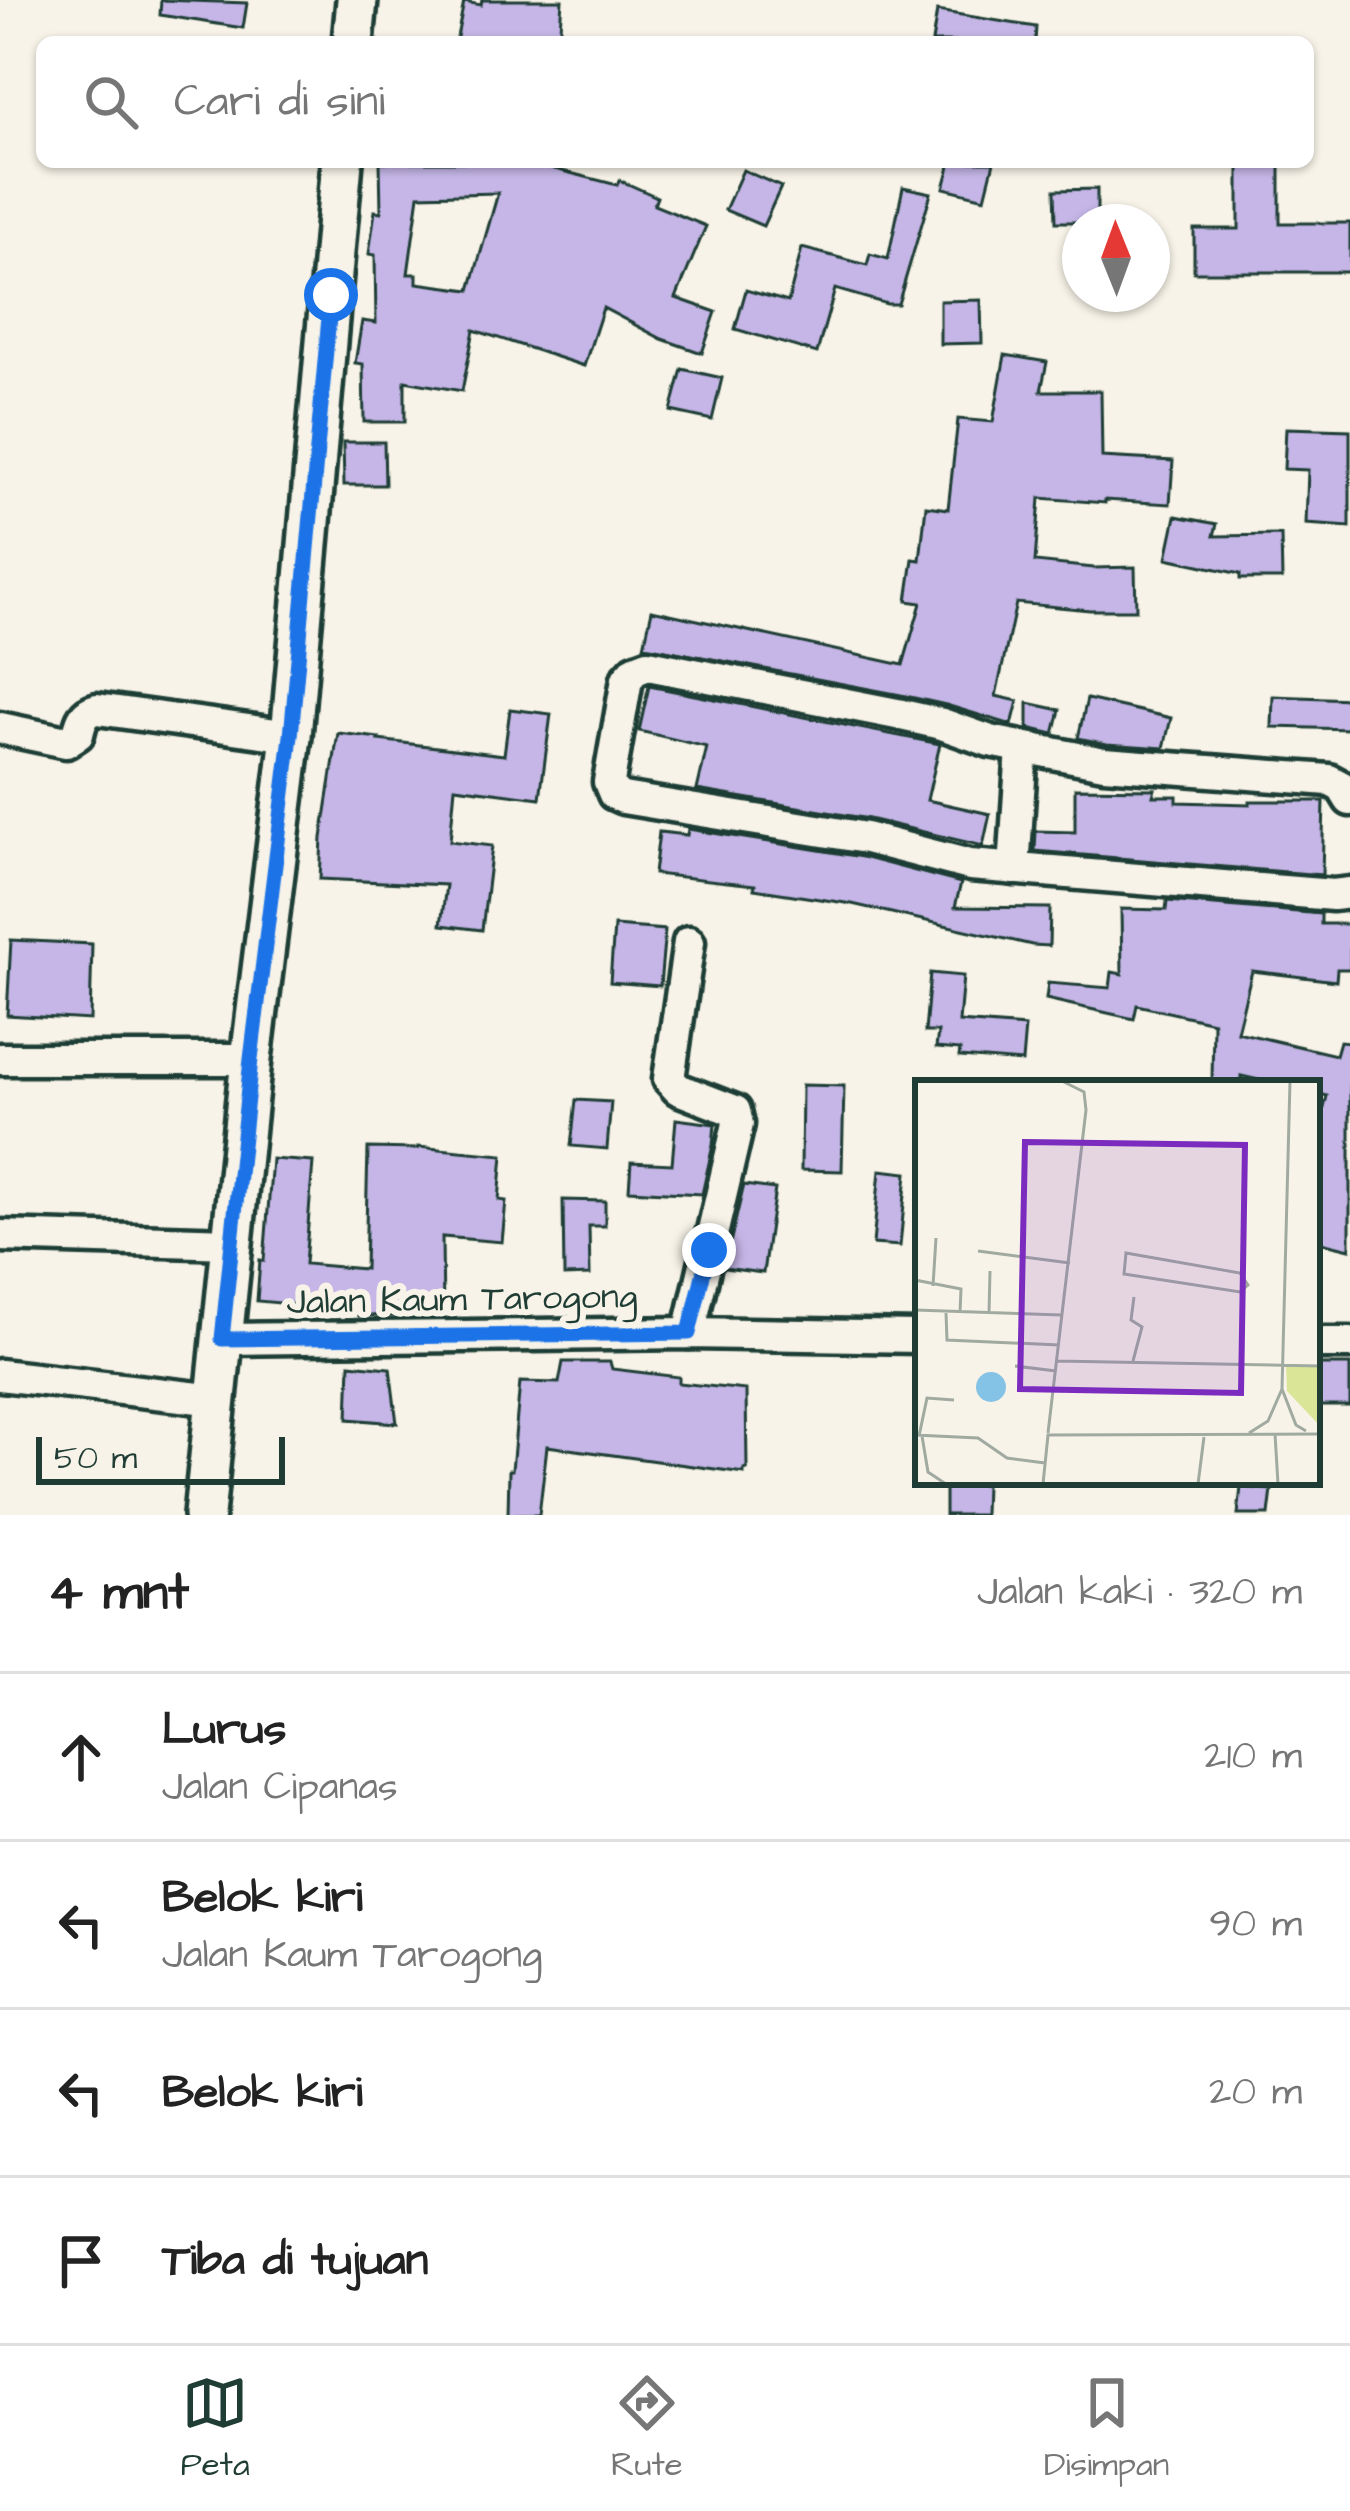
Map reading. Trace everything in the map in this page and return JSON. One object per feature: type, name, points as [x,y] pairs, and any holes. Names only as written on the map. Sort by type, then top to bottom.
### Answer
[{"type":"street","points":[[354,36],[357,0]]},
{"type":"street","points":[[204,1515],[251,1059],[291,736],[341,168]]},
{"type":"street","points":[[1350,800],[1329,779],[1104,763],[990,741],[897,714],[648,665],[627,679],[609,782],[614,794],[623,798],[866,838],[970,865],[1334,895],[1350,892]]},
{"type":"street","points":[[0,728],[66,742],[78,734],[83,717],[97,710],[291,736]]},
{"type":"street","points":[[1014,869],[1022,748]]},
{"type":"street","points":[[689,942],[669,1079],[678,1089],[735,1111],[738,1124],[689,1333]]},
{"type":"street","points":[[0,1059],[251,1059]]},
{"type":"street","points":[[0,1236],[231,1243]]},
{"type":"street","name":"Jalan Kaum Tarogong","points":[[222,1339],[689,1333],[915,1337]]},
{"type":"street","points":[[1320,1342],[1350,1343]]},
{"type":"street","points":[[0,1375],[216,1400]]},
{"type":"building","points":[[161,0],[247,3],[243,28],[160,15]]},
{"type":"building","points":[[482,0],[562,0],[559,36],[457,36],[464,2],[481,5]]},
{"type":"building","points":[[937,11],[1036,27],[1035,36],[933,36]]},
{"type":"building","points":[[380,168],[550,168],[617,185],[619,180],[657,197],[654,205],[706,226],[676,298],[716,312],[702,353],[662,339],[603,308],[584,366],[474,330],[462,391],[405,381],[405,422],[364,422],[363,364],[355,363],[362,321],[376,323],[375,255],[369,254],[375,211],[381,212]],"holes":[[[498,193],[470,290],[417,283],[417,274],[408,274],[419,195]]]},
{"type":"building","points":[[949,168],[992,168],[985,198],[944,188]]},
{"type":"building","points":[[1239,168],[1280,168],[1280,223],[1350,223],[1350,272],[1194,272],[1194,229],[1239,229]]},
{"type":"building","points":[[743,170],[781,187],[763,226],[725,210]]},
{"type":"building","points":[[903,187],[931,193],[898,304],[835,289],[817,353],[735,329],[746,290],[788,302],[802,248],[867,265],[870,254],[888,259]]},
{"type":"building","points":[[1097,189],[1097,204],[1062,204],[1062,222],[1056,222],[1055,190]]},
{"type":"building","points":[[981,300],[982,343],[940,344],[940,301]]},
{"type":"building","points":[[1005,355],[1047,362],[1041,391],[1101,391],[1102,457],[1173,461],[1170,504],[1040,498],[1035,562],[1135,567],[1136,610],[1016,603],[996,696],[1018,701],[1012,725],[901,695],[644,646],[652,610],[903,665],[921,603],[907,601],[913,559],[920,560],[926,506],[948,509],[958,419],[993,422]]},
{"type":"building","points":[[682,369],[722,378],[712,420],[671,411]]},
{"type":"building","points":[[1286,428],[1350,430],[1350,527],[1306,524],[1308,470],[1284,469]]},
{"type":"building","points":[[343,442],[384,442],[385,485],[344,485]]},
{"type":"building","points":[[1176,516],[1217,524],[1214,536],[1281,535],[1282,579],[1240,579],[1240,574],[1167,558]]},
{"type":"building","points":[[649,686],[940,744],[927,800],[990,814],[983,846],[869,819],[697,790],[707,747],[639,731]]},
{"type":"building","points":[[1273,696],[1350,699],[1350,729],[1272,727]]},
{"type":"building","points":[[1087,699],[1171,718],[1164,748],[1078,738]]},
{"type":"building","points":[[1028,703],[1060,710],[1054,734],[1028,728]]},
{"type":"building","points":[[510,709],[551,714],[540,798],[455,787],[450,841],[492,846],[482,930],[441,925],[446,885],[320,879],[338,733],[504,755]]},
{"type":"building","points":[[1075,788],[1155,789],[1153,796],[1177,796],[1177,802],[1324,801],[1322,875],[1035,851],[1036,831],[1075,832]]},
{"type":"building","points":[[688,829],[862,857],[961,883],[955,907],[1050,908],[1049,946],[852,904],[754,889],[755,885],[654,874],[659,832],[687,835]]},
{"type":"building","points":[[1167,901],[1321,914],[1321,924],[1350,924],[1350,969],[1337,969],[1336,981],[1252,971],[1237,1032],[1336,1055],[1340,1041],[1350,1042],[1350,1249],[1320,1242],[1320,1124],[1327,1096],[1320,1094],[1320,1080],[1241,1076],[1241,1080],[1212,1080],[1213,1022],[1137,1005],[1134,1019],[1046,999],[1048,983],[1110,988],[1112,972],[1122,974],[1121,909],[1166,910]]},
{"type":"building","points":[[614,926],[665,930],[660,986],[610,982]]},
{"type":"building","points":[[11,940],[92,944],[90,1020],[7,1015]]},
{"type":"building","points":[[930,973],[963,976],[959,1022],[1025,1027],[1022,1062],[959,1057],[960,1050],[936,1048],[938,1032],[925,1032]]},
{"type":"building","points":[[802,1085],[844,1086],[842,1171],[801,1170]]},
{"type":"building","points":[[576,1100],[611,1102],[607,1149],[571,1146]]},
{"type":"building","points":[[676,1119],[715,1124],[702,1194],[629,1190],[631,1162],[672,1164]]},
{"type":"building","points":[[368,1148],[503,1155],[502,1242],[442,1237],[443,1315],[358,1316],[357,1310],[257,1301],[272,1159],[313,1162],[305,1264],[365,1269]]},
{"type":"building","points":[[880,1170],[907,1173],[900,1246],[873,1244]]},
{"type":"building","points":[[744,1185],[775,1189],[763,1273],[724,1268]]},
{"type":"building","points":[[563,1200],[605,1201],[605,1226],[589,1226],[590,1275],[564,1276]]},
{"type":"building","points":[[563,1362],[610,1362],[612,1369],[679,1377],[679,1383],[746,1390],[747,1469],[744,1473],[547,1446],[539,1515],[508,1515],[520,1382],[559,1383]]},
{"type":"building","points":[[350,1364],[390,1368],[397,1423],[348,1419]]},
{"type":"building","points":[[1320,1365],[1350,1365],[1350,1406],[1320,1406]]},
{"type":"building","points":[[945,1485],[985,1485],[984,1515],[945,1515]]},
{"type":"building","points":[[1241,1487],[1272,1490],[1269,1515],[1238,1515]]},
{"type":"route","points":[[331,295],[291,736],[222,1339],[689,1333],[709,1250]]}]
